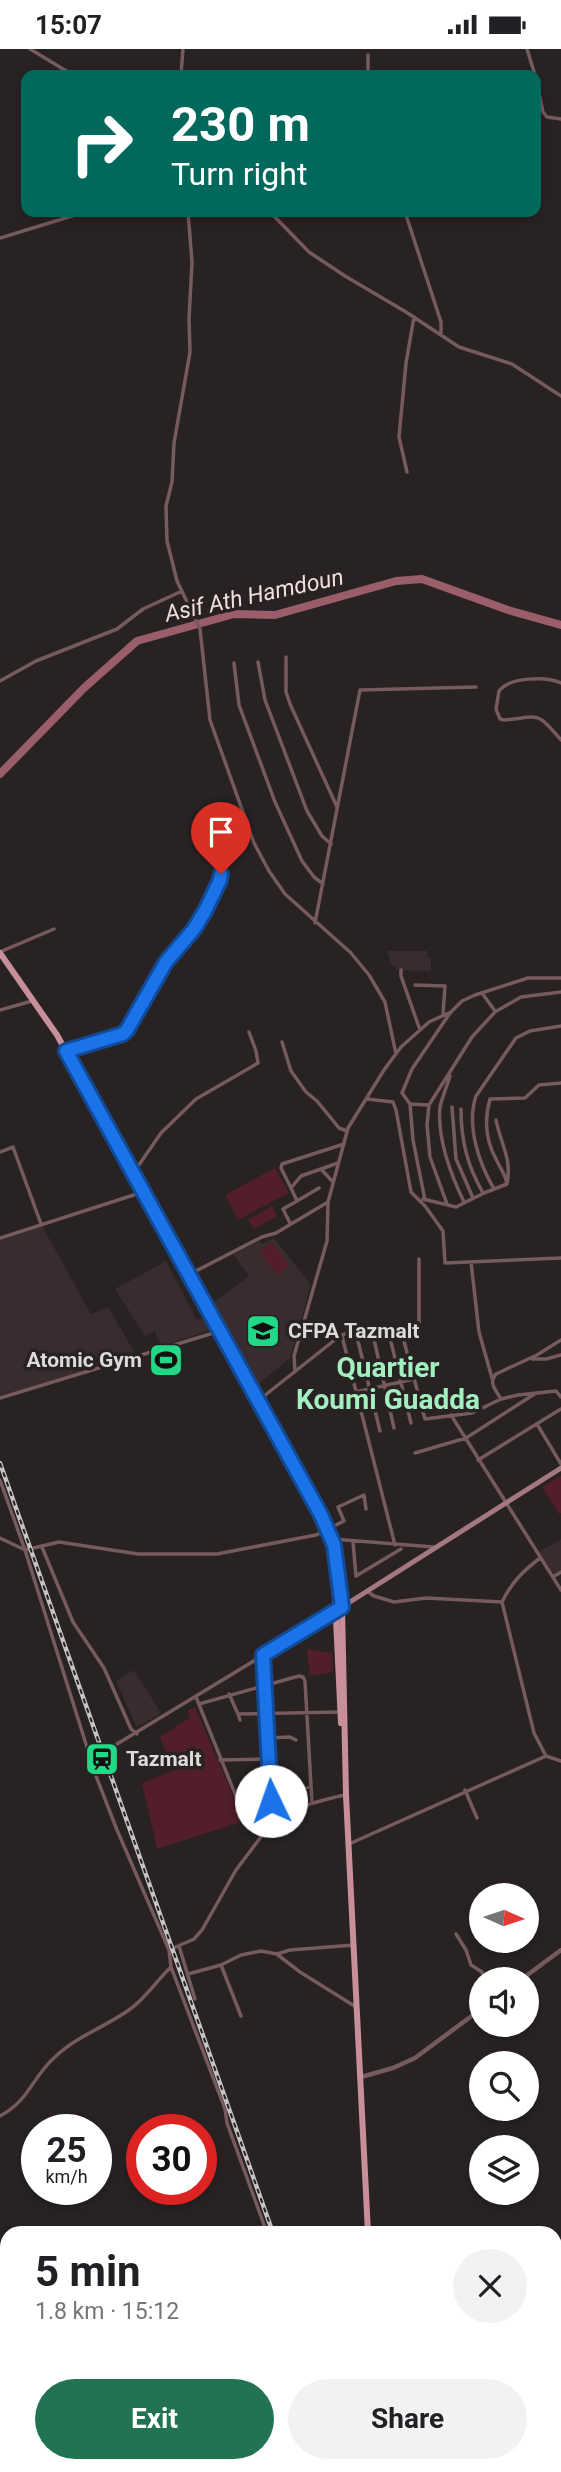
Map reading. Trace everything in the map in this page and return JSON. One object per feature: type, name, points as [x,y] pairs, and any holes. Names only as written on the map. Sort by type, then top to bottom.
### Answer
[{"type":"main road","points":[[0,952],[66,1051],[259,1401],[334,1545],[368,2226]]},
{"type":"main road","points":[[339,1609],[561,1466]]},
{"type":"main road","points":[[327,1529],[339,1609],[340,1712],[344,1742]]},
{"type":"street","points":[[30,49],[65,70]]},
{"type":"street","points":[[181,70],[183,49]]},
{"type":"street","points":[[527,49],[533,70]]},
{"type":"street","points":[[368,55],[368,70]]},
{"type":"street","points":[[541,103],[547,117],[561,119]]},
{"type":"street","points":[[0,238],[69,217]]},
{"type":"street","points":[[188,217],[192,262],[190,352],[174,443],[172,482],[166,506],[167,541],[177,581],[200,629],[210,720],[254,843],[285,894],[351,953],[385,1002],[396,1054]]},
{"type":"street","points":[[275,217],[315,257],[468,351],[512,364],[561,396]]},
{"type":"street","points":[[407,217],[441,322],[441,335]]},
{"type":"street","points":[[407,472],[399,437],[406,363],[414,317]]},
{"type":"street","points":[[0,681],[36,661],[109,633],[143,609],[183,590]]},
{"type":"street","points":[[286,657],[286,692],[290,704],[338,809]]},
{"type":"street","points":[[258,662],[265,700],[307,811],[322,836],[331,844]]},
{"type":"street","points":[[234,663],[239,705],[275,802],[302,862],[323,884]]},
{"type":"street","points":[[561,683],[540,678],[508,684],[499,691],[496,709],[504,720],[531,715],[538,717],[545,721],[561,740]]},
{"type":"street","points":[[316,923],[360,689],[476,688]]},
{"type":"street","points":[[66,1051],[123,1034],[127,1030],[166,962],[194,929],[220,880],[221,874],[206,854],[205,846],[233,838]]},
{"type":"street","points":[[0,952],[54,929]]},
{"type":"street","points":[[401,969],[420,1030]]},
{"type":"street","points":[[425,1200],[415,1151],[410,1104],[402,1093],[405,1081],[451,1012],[463,1001],[528,978],[561,978]]},
{"type":"street","points":[[415,985],[445,986],[443,1014]]},
{"type":"street","points":[[447,1204],[430,1157],[427,1125],[429,1105],[472,1037],[495,1012],[521,997],[561,992]]},
{"type":"street","points":[[482,993],[495,1012]]},
{"type":"street","points":[[0,1010],[34,1000]]},
{"type":"street","points":[[295,1371],[294,1356],[327,1241],[328,1202],[347,1131],[396,1054],[420,1030],[443,1014],[451,1012]]},
{"type":"street","points":[[494,1189],[482,1165],[474,1135],[473,1107],[476,1096],[516,1038],[530,1031],[561,1026]]},
{"type":"street","points":[[133,1174],[161,1133],[196,1098],[258,1063],[248,1032]]},
{"type":"street","points":[[282,1042],[291,1071],[306,1092],[339,1128],[347,1131]]},
{"type":"street","points":[[452,1071],[440,1106],[442,1132],[447,1162],[464,1202]]},
{"type":"street","points":[[507,1184],[507,1177],[494,1156],[487,1136],[486,1115],[490,1099],[525,1098],[539,1085],[561,1083]]},
{"type":"street","points":[[367,1099],[393,1102],[397,1110],[411,1192],[443,1231],[445,1263],[561,1258]]},
{"type":"street","points":[[410,1104],[429,1105]]},
{"type":"street","points":[[452,1107],[456,1159],[473,1198]]},
{"type":"street","points":[[461,1108],[464,1149],[472,1175],[484,1193]]},
{"type":"street","points":[[496,1120],[509,1161],[507,1184]]},
{"type":"street","points":[[297,1201],[281,1168],[282,1164],[344,1144]]},
{"type":"street","points":[[0,1152],[13,1147],[41,1225]]},
{"type":"street","points":[[291,1188],[301,1176],[338,1163]]},
{"type":"street","points":[[321,1169],[333,1182]]},
{"type":"street","points":[[418,1199],[456,1207],[507,1184]]},
{"type":"street","points":[[291,1224],[283,1209],[319,1188]]},
{"type":"street","points":[[0,1238],[143,1192]]},
{"type":"street","points":[[189,1275],[291,1224],[328,1202]]},
{"type":"street","points":[[259,1401],[341,1335],[402,1334],[419,1328],[419,1259]]},
{"type":"street","points":[[471,1262],[479,1332],[492,1384],[501,1399]]},
{"type":"street","points":[[0,1398],[220,1331]]},
{"type":"street","points":[[356,1333],[380,1431]]},
{"type":"street","points":[[389,1334],[411,1423]]},
{"type":"street","points":[[402,1334],[425,1419],[472,1413],[501,1399],[537,1392],[556,1391],[561,1397]]},
{"type":"street","points":[[341,1335],[395,1545]]},
{"type":"street","points":[[373,1335],[394,1428]]},
{"type":"street","points":[[492,1378],[561,1340]]},
{"type":"street","points":[[542,1352],[546,1359]]},
{"type":"street","points":[[529,1359],[546,1359],[561,1355]]},
{"type":"street","points":[[356,1392],[414,1379]]},
{"type":"street","points":[[415,1453],[466,1438],[537,1392]]},
{"type":"street","points":[[478,1460],[561,1409]]},
{"type":"street","points":[[451,1415],[561,1590]]},
{"type":"street","points":[[537,1424],[561,1466]]},
{"type":"street","points":[[0,1480],[25,1550],[96,1776],[169,1950],[171,1967],[225,2109],[227,2123],[264,2226]]},
{"type":"street","points":[[0,1538],[25,1550],[59,1542],[138,1555],[217,1554],[316,1535],[344,1521],[338,1507],[364,1495],[366,1509]]},
{"type":"street","points":[[332,1539],[436,1547]]},
{"type":"street","points":[[353,1542],[356,1576],[401,1549]]},
{"type":"street","points":[[42,1547],[73,1622],[104,1668],[131,1729],[136,1734]]},
{"type":"street","points":[[541,1558],[518,1575],[502,1602],[534,1733],[546,1756]]},
{"type":"street","points":[[554,1577],[561,1572]]},
{"type":"street","points":[[367,1591],[394,1602],[426,1598],[502,1602]]},
{"type":"street","points":[[117,1744],[339,1609]]},
{"type":"street","points":[[263,1655],[271,1801],[279,1813]]},
{"type":"street","points":[[199,1704],[229,1694],[303,1677],[312,1803]]},
{"type":"street","points":[[229,1694],[240,1720]]},
{"type":"street","points":[[196,1697],[244,1816],[279,1813],[346,1795]]},
{"type":"street","points":[[238,1714],[340,1712]]},
{"type":"street","points":[[268,1738],[290,1737],[296,1740]]},
{"type":"street","points":[[349,1844],[546,1756],[561,1761]]},
{"type":"street","points":[[220,1759],[269,1759]]},
{"type":"street","points":[[271,1801],[288,1792],[312,1787]]},
{"type":"street","points":[[466,1790],[477,1818]]},
{"type":"street","points":[[169,1950],[194,1939],[202,1930],[236,1870],[279,1813]]},
{"type":"street","points":[[456,1934],[474,1967]]},
{"type":"street","points":[[277,1954],[290,1950],[354,1945]]},
{"type":"street","points":[[179,1946],[195,1999]]},
{"type":"street","points":[[538,1967],[561,1950]]},
{"type":"street","points":[[188,1974],[221,1965],[241,1955],[261,1951],[277,1954],[300,1972],[357,2007]]},
{"type":"street","points":[[221,1965],[241,2016]]},
{"type":"street","points":[[0,2116],[16,2108],[52,2058],[82,2035],[129,2011],[171,1967]]},
{"type":"street","points":[[360,2077],[393,2068],[415,2058],[469,2018]]},
{"type":"shaded area","points":[[387,951],[427,951],[427,957],[431,958],[431,971],[397,970],[392,966]]},
{"type":"shaded area","points":[[275,1168],[289,1193],[238,1220],[225,1195]]},
{"type":"shaded area","points":[[272,1206],[277,1216],[254,1229],[248,1220]]},
{"type":"shaded area","points":[[42,1226],[91,1314],[108,1307],[135,1353],[0,1399],[0,1240]]},
{"type":"shaded area","name":"CFPA Tazmalt","points":[[274,1238],[311,1285],[290,1358],[257,1385],[213,1303],[249,1276],[233,1254],[260,1241],[262,1244]]},
{"type":"shaded area","points":[[272,1242],[289,1265],[277,1275],[259,1252]]},
{"type":"shaded area","points":[[166,1261],[197,1320],[204,1316],[211,1330],[161,1346],[155,1331],[145,1336],[115,1289]]},
{"type":"shaded area","points":[[561,1476],[561,1513],[559,1514],[542,1487]]},
{"type":"shaded area","points":[[561,1539],[561,1570],[554,1575],[539,1552]]},
{"type":"shaded area","points":[[307,1649],[332,1653],[333,1672],[310,1676]]},
{"type":"shaded area","points":[[134,1670],[161,1713],[138,1727],[116,1681]]},
{"type":"shaded area","points":[[195,1707],[244,1821],[157,1849],[142,1783],[175,1770],[160,1737],[189,1718],[188,1710]]},
{"type":"waterway","name":"Asif Ath Hamdoun","points":[[0,774],[84,688],[137,641],[234,614],[275,615],[396,581],[422,579],[508,610],[561,625]]},
{"type":"railway","points":[[0,1463],[271,2226]]},
{"type":"place","name":"CFPA Tazmalt","points":[[263,1331]]},
{"type":"place","name":"Atomic Gym","points":[[166,1360]]},
{"type":"place","name":"Tazmalt","points":[[102,1759]]},
{"type":"district","name":"Quartier Koumi Guadda","points":[[388,1383]]},
{"type":"route","points":[[221,874],[205,911],[194,929],[166,962],[127,1030],[123,1034],[66,1051],[238,1362],[321,1515],[334,1545],[342,1607],[263,1655],[271,1801]]}]
